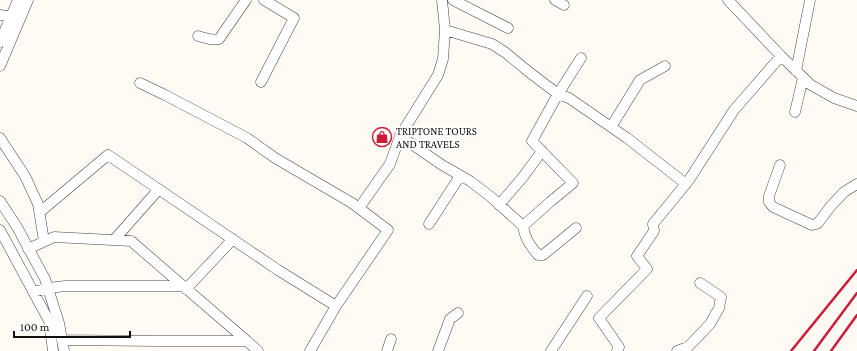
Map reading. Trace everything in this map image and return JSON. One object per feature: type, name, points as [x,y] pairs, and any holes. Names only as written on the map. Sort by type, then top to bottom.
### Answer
[{"type":"street","points":[[0,42],[18,0]]},
{"type":"street","points":[[0,66],[28,0]]},
{"type":"street","points":[[198,36],[210,40],[219,39],[246,0]]},
{"type":"street","points":[[261,82],[294,18],[264,0]]},
{"type":"street","points":[[359,208],[390,164],[400,136],[438,74],[443,59],[445,30],[442,0]]},
{"type":"street","points":[[453,0],[508,28]]},
{"type":"street","points":[[555,0],[564,5]]},
{"type":"street","points":[[728,0],[781,56],[811,85],[834,98],[857,106]]},
{"type":"street","points":[[796,71],[810,0]]},
{"type":"street","points":[[0,15],[11,17]]},
{"type":"street","points":[[445,30],[492,44],[506,53],[558,94],[569,98],[627,138],[686,184]]},
{"type":"street","points":[[617,351],[619,347],[599,318],[647,269],[637,256],[654,231],[653,224],[686,184],[734,110],[781,56]]},
{"type":"street","points":[[523,226],[573,183],[532,140],[558,94],[581,58]]},
{"type":"street","points":[[611,127],[640,80],[665,66]]},
{"type":"street","points":[[795,112],[803,78]]},
{"type":"street","points":[[140,83],[247,138],[276,158],[352,203],[388,230],[336,306],[310,351]]},
{"type":"street","points":[[400,136],[442,165],[470,181],[499,205],[523,226],[524,234],[528,243],[538,255],[543,255],[576,228]]},
{"type":"street","points":[[0,138],[25,176],[38,204],[44,241]]},
{"type":"street","points":[[499,205],[542,151]]},
{"type":"street","points":[[40,212],[108,155],[278,270],[336,306]]},
{"type":"street","points":[[780,165],[769,196],[769,202],[773,207],[812,225],[818,223],[844,192],[857,184]]},
{"type":"street","points":[[429,224],[460,176]]},
{"type":"street","points":[[114,240],[159,189]]},
{"type":"street","points":[[0,201],[17,227],[49,288],[59,323],[64,351]]},
{"type":"street","points":[[0,230],[49,321],[53,351]]},
{"type":"street","points":[[28,249],[54,237],[131,241],[258,351]]},
{"type":"street","points":[[33,292],[65,286],[184,288],[233,240]]},
{"type":"street","points":[[677,351],[688,347],[710,324],[720,308],[721,297],[700,283]]},
{"type":"street","points":[[551,351],[587,296]]},
{"type":"street","points":[[438,351],[450,319],[458,313]]},
{"type":"street","points":[[386,351],[390,339]]},
{"type":"street","points":[[62,340],[156,342],[247,341]]},
{"type":"railway","points":[[791,351],[857,270]]},
{"type":"railway","points":[[814,351],[857,293]]},
{"type":"railway","points":[[831,351],[857,315]]},
{"type":"place","name":"TRIPTONE TOURS AND TRAVELS","points":[[382,137]]}]
